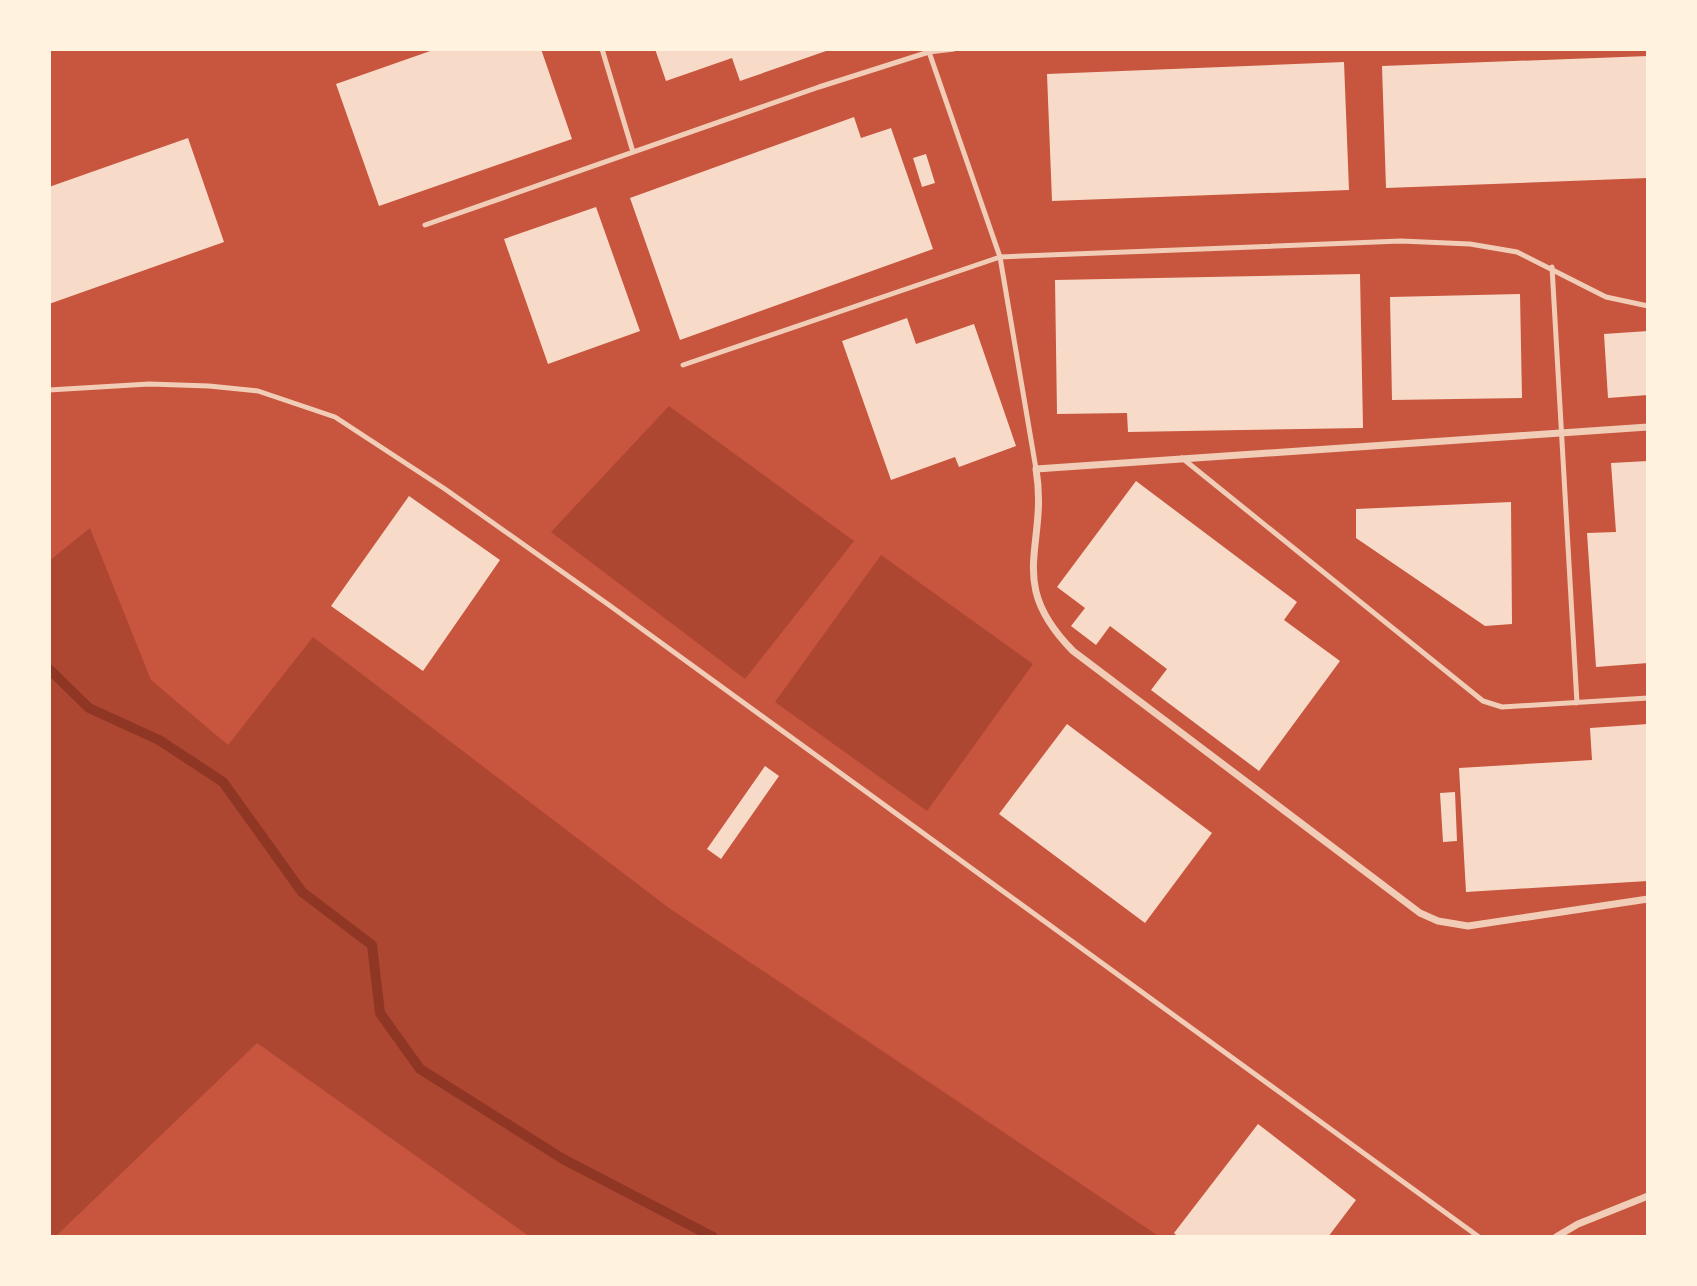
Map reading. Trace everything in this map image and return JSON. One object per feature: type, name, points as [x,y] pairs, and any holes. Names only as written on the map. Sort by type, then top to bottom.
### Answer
[{"type":"street","points":[[1648,427],[1036,469],[1040,494],[1032,573],[1041,610],[1055,633],[1073,651],[1405,902],[1438,921],[1468,926],[1648,899]]},
{"type":"street","points":[[1556,1237],[1589,1219],[1648,1196]]},
{"type":"lane","points":[[602,49],[633,152]]},
{"type":"lane","points":[[425,225],[929,50],[954,49]]},
{"type":"lane","points":[[929,50],[1000,257],[1036,469]]},
{"type":"lane","points":[[683,365],[1000,257],[1436,241],[1517,252],[1552,267],[1577,284],[1606,297],[1648,306]]},
{"type":"lane","points":[[1552,267],[1577,702]]},
{"type":"lane","points":[[49,390],[149,384],[258,391],[335,417],[445,489],[1479,1237]]},
{"type":"lane","points":[[1182,458],[1483,701],[1502,707],[1648,698]]},
{"type":"shaded area","points":[[669,406],[854,541],[745,679],[551,532]]},
{"type":"shaded area","points":[[90,528],[151,680],[228,745],[313,637],[669,908],[1160,1237],[530,1237],[257,1043],[55,1237],[49,1237],[49,561]]},
{"type":"shaded area","points":[[881,555],[1033,664],[927,811],[775,702]]},
{"type":"building","points":[[436,49],[541,49],[572,139],[379,206],[336,84]]},
{"type":"building","points":[[655,49],[829,50],[740,81],[732,58],[666,81]]},
{"type":"building","points":[[1648,56],[1648,178],[1386,188],[1382,66]]},
{"type":"building","points":[[1344,62],[1349,190],[1052,201],[1047,74]]},
{"type":"building","points":[[854,117],[861,138],[891,128],[933,249],[680,340],[630,198]]},
{"type":"building","points":[[188,138],[224,242],[49,304],[49,187]]},
{"type":"building","points":[[926,154],[935,183],[922,187],[913,158]]},
{"type":"building","points":[[596,207],[640,331],[548,364],[504,239]]},
{"type":"building","points":[[1360,274],[1363,428],[1128,432],[1127,413],[1057,414],[1055,280]]},
{"type":"building","points":[[1520,294],[1522,398],[1392,400],[1390,297]]},
{"type":"building","points":[[907,318],[916,344],[974,324],[1016,446],[959,467],[955,457],[891,480],[842,341]]},
{"type":"building","points":[[1648,331],[1648,395],[1608,398],[1604,334]]},
{"type":"building","points":[[1648,461],[1648,663],[1596,667],[1587,533],[1616,532],[1611,463]]},
{"type":"building","points":[[1136,481],[1297,602],[1284,620],[1340,661],[1259,771],[1151,690],[1167,669],[1110,626],[1096,645],[1071,626],[1085,608],[1057,587]]},
{"type":"building","points":[[409,496],[500,560],[423,671],[331,606]]},
{"type":"building","points":[[1511,502],[1512,624],[1485,626],[1356,538],[1356,509]]},
{"type":"building","points":[[1067,724],[1212,833],[1145,923],[999,814]]},
{"type":"building","points":[[1648,724],[1648,881],[1466,892],[1459,768],[1592,760],[1590,728]]},
{"type":"building","points":[[765,766],[779,776],[721,859],[707,849]]},
{"type":"building","points":[[1455,792],[1457,841],[1443,842],[1440,793]]},
{"type":"building","points":[[1258,1124],[1356,1200],[1328,1237],[1178,1237],[1174,1233]]},
{"type":"waterway","points":[[49,669],[89,708],[159,740],[223,782],[302,892],[372,945],[380,1013],[420,1069],[563,1159],[713,1237]]}]
